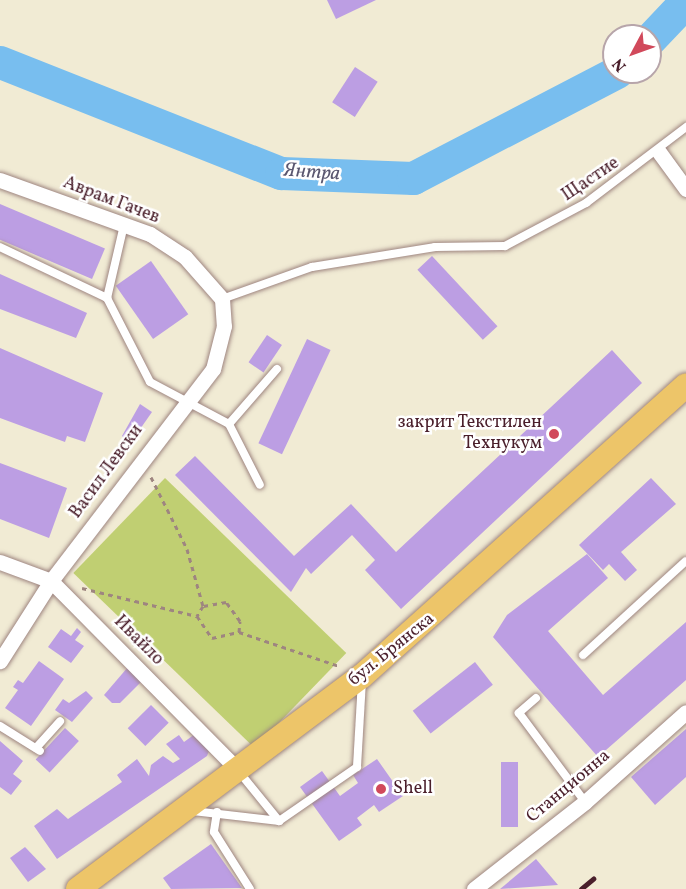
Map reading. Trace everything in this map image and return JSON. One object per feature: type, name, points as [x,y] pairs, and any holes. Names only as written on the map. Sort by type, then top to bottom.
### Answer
[{"type":"main road","name":"бул. Брянска","points":[[78,889],[236,767],[363,676],[686,385]]},
{"type":"street","points":[[658,152],[686,189]]},
{"type":"street","name":"Аврам Гачев","points":[[0,180],[150,234],[185,256],[222,299]]},
{"type":"street","name":"Васил Левски","points":[[0,661],[51,581],[183,401],[213,369],[224,326],[222,299]]},
{"type":"street","name":"Ивайло","points":[[0,561],[51,581],[236,767]]},
{"type":"street","name":"Станционна","points":[[474,889],[585,802],[686,712]]},
{"type":"lane","name":"Щастие","points":[[222,299],[312,267],[435,247],[505,246],[586,203],[658,152],[686,127]]},
{"type":"lane","points":[[108,298],[124,225]]},
{"type":"lane","points":[[0,247],[108,298],[150,382],[229,424],[260,485]]},
{"type":"lane","points":[[229,424],[278,369]]},
{"type":"lane","points":[[584,654],[686,561]]},
{"type":"lane","points":[[179,810],[217,812],[279,821],[357,767],[363,676]]},
{"type":"lane","points":[[536,698],[519,713],[585,802]]},
{"type":"lane","points":[[0,726],[38,750],[60,721]]},
{"type":"lane","points":[[236,767],[279,821]]},
{"type":"lane","points":[[217,812],[214,832],[250,889]]},
{"type":"path","points":[[138,462],[163,497],[187,549],[203,606],[197,616]]},
{"type":"path","points":[[51,581],[197,616],[212,638],[239,632],[363,676]]},
{"type":"path","points":[[203,606],[226,602],[240,621],[239,632]]},
{"type":"green space","points":[[165,478],[346,653],[255,748],[73,573]]},
{"type":"building","points":[[327,0],[376,0],[336,19]]},
{"type":"building","points":[[355,67],[378,82],[355,117],[332,102]]},
{"type":"building","points":[[0,204],[105,249],[92,279],[0,240]]},
{"type":"building","points":[[432,256],[497,326],[483,340],[417,270]]},
{"type":"building","points":[[151,261],[188,314],[153,339],[116,286]]},
{"type":"building","points":[[0,274],[87,313],[76,338],[0,309]]},
{"type":"building","points":[[267,335],[282,345],[263,372],[249,362]]},
{"type":"building","points":[[307,339],[331,350],[282,454],[258,443]]},
{"type":"building","points":[[0,348],[103,393],[85,442],[67,436],[65,442],[0,418]]},
{"type":"building","name":"закрит Текстилен Технукум","points":[[612,350],[642,383],[401,609],[365,570],[375,560],[352,535],[311,574],[306,568],[291,592],[175,475],[195,456],[294,556],[351,504],[396,552]]},
{"type":"building","points":[[140,404],[152,412],[129,445],[122,436]]},
{"type":"building","points":[[0,463],[67,488],[49,538],[0,519]]},
{"type":"building","points":[[651,478],[676,504],[621,552],[637,570],[625,581],[609,564],[603,570],[579,545]]},
{"type":"building","points":[[587,554],[608,578],[548,631],[603,695],[686,622],[686,680],[598,757],[493,637],[507,615]]},
{"type":"building","points":[[77,628],[81,632],[75,640],[84,646],[71,663],[48,647],[61,629],[71,636]]},
{"type":"building","points":[[39,661],[64,679],[31,726],[5,708],[18,690],[13,687],[18,680],[23,683]]},
{"type":"building","points":[[475,662],[493,685],[431,733],[413,711]]},
{"type":"building","points":[[128,667],[142,681],[120,703],[112,703],[104,695]]},
{"type":"building","points":[[86,691],[93,698],[72,722],[55,710],[63,699],[69,703]]},
{"type":"building","points":[[151,705],[169,723],[145,746],[128,728]]},
{"type":"building","points":[[65,728],[79,741],[50,772],[36,759]]},
{"type":"building","points":[[686,729],[686,777],[655,805],[631,777]]},
{"type":"building","points":[[195,734],[209,751],[207,756],[57,859],[34,826],[57,809],[68,819],[122,782],[117,775],[137,759],[149,776],[151,765],[163,756],[173,763],[180,759],[166,744],[179,735],[184,742]]},
{"type":"building","points":[[0,741],[23,761],[13,774],[22,781],[11,795],[0,787]]},
{"type":"building","name":"Shell","points":[[377,759],[403,796],[379,812],[374,805],[357,818],[362,825],[339,841],[300,787],[322,771],[340,796],[358,783],[353,775]]},
{"type":"building","points":[[501,762],[518,762],[518,827],[501,827]]},
{"type":"building","points":[[211,844],[242,888],[171,889],[163,878]]},
{"type":"building","points":[[25,847],[46,869],[28,882],[10,858]]},
{"type":"building","points":[[536,859],[558,885],[500,889]]},
{"type":"waterway","name":"Янтра","points":[[662,26],[686,1]]},
{"type":"waterway","name":"Янтра","points":[[0,62],[281,173],[413,178],[602,80]]},
{"type":"railway","points":[[581,889],[593,879]]},
{"type":"place","name":"закрит Текстилен Технукум","points":[[554,434]]},
{"type":"place","name":"Shell","points":[[381,789]]}]
